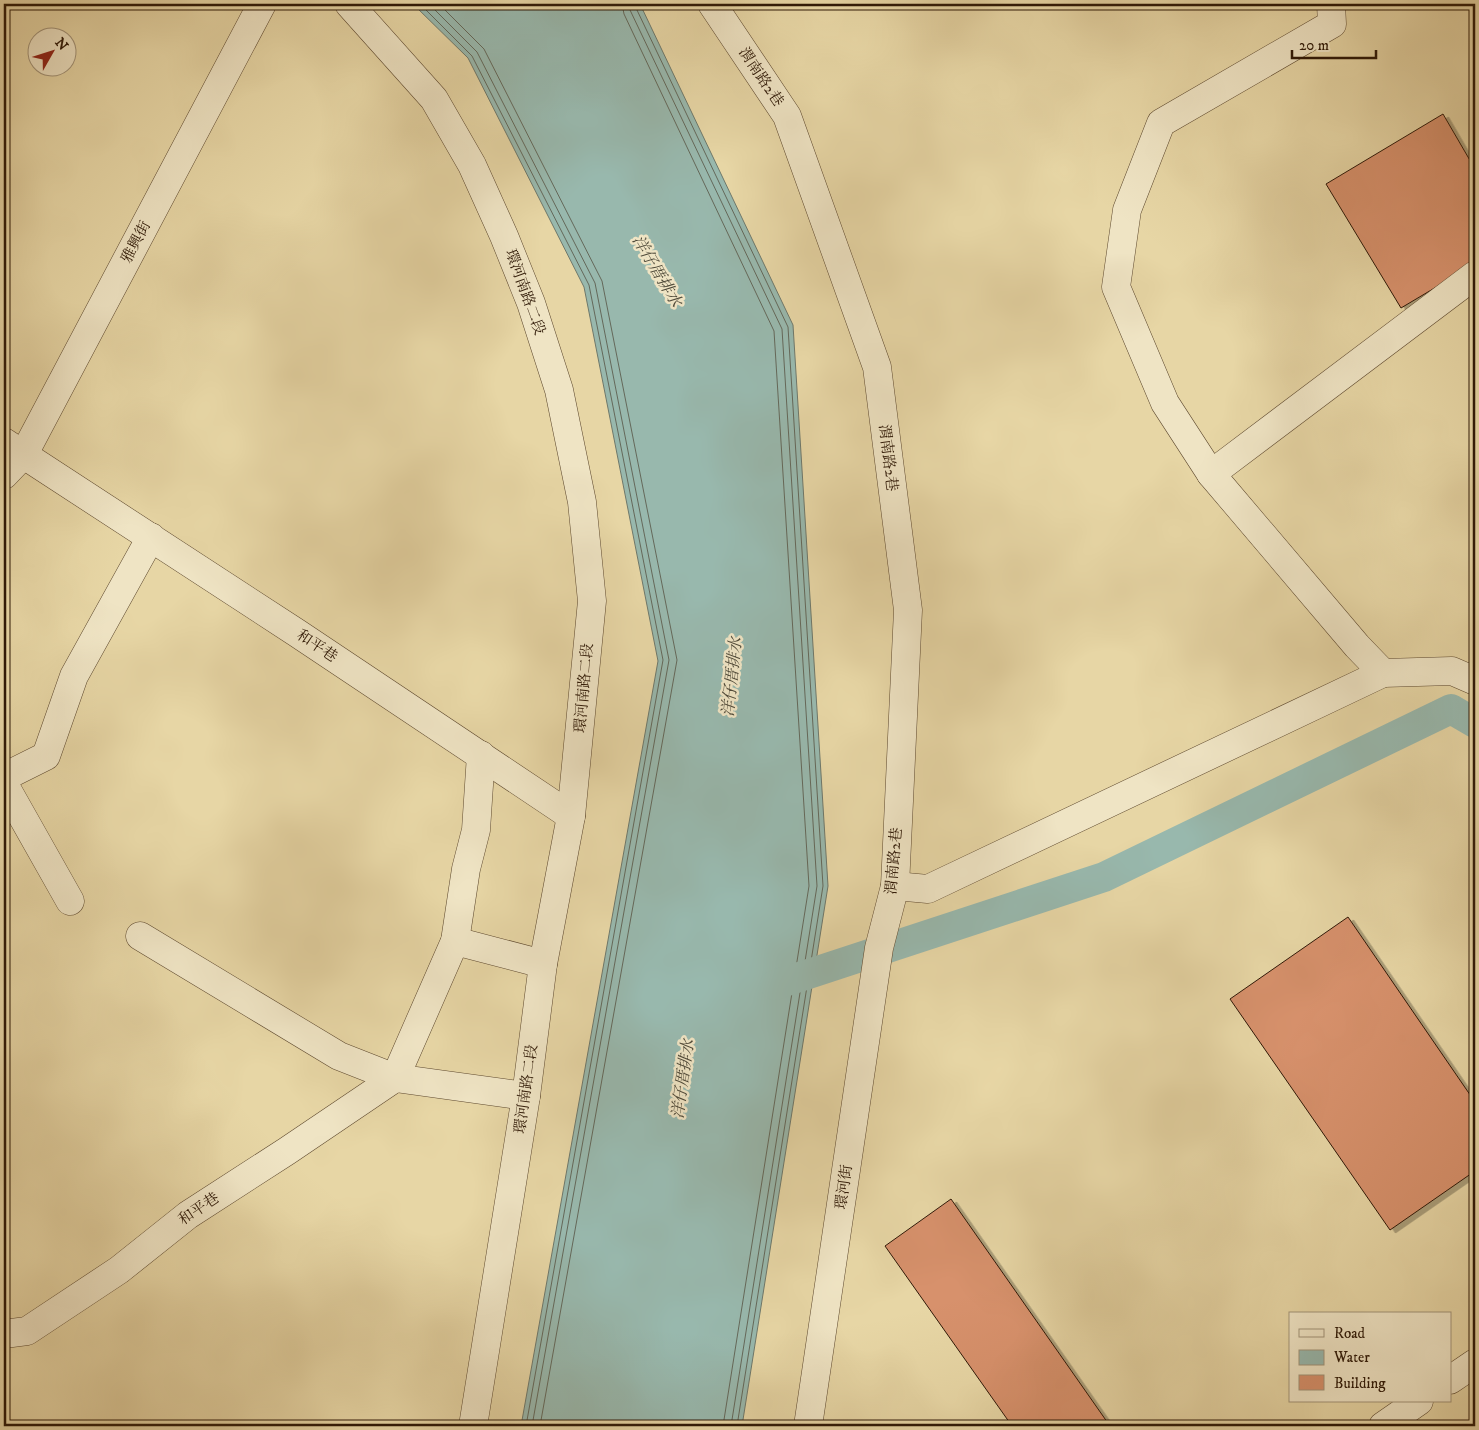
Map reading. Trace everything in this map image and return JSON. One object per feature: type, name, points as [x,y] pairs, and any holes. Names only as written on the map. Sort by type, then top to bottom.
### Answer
[{"type":"street","name":"雅興街","points":[[4,475],[14,448],[262,4]]},
{"type":"street","name":"環河南路二段","points":[[349,4],[434,99],[472,165],[504,236],[531,303],[560,390],[582,502],[592,601],[571,816],[543,964],[526,1096],[474,1426]]},
{"type":"street","name":"渭南路2巷","points":[[712,4],[787,116],[877,367],[908,610],[895,886],[879,948]]},
{"type":"street","points":[[1331,4],[1332,24],[1162,124],[1127,210],[1116,287],[1165,403],[1212,474],[1357,646],[1383,673]]},
{"type":"street","points":[[1212,474],[1475,274]]},
{"type":"street","name":"和平巷","points":[[14,448],[482,755],[571,816]]},
{"type":"street","points":[[4,777],[46,756],[74,676],[151,537]]},
{"type":"street","points":[[895,886],[928,890],[1383,673],[1452,671],[1475,681]]},
{"type":"street","points":[[395,1078],[455,941],[466,869],[476,830],[482,755]]},
{"type":"street","points":[[4,784],[70,901]]},
{"type":"street","points":[[140,936],[339,1056],[395,1078],[526,1096]]},
{"type":"street","points":[[455,941],[543,964]]},
{"type":"street","name":"環河街","points":[[808,1426],[879,948]]},
{"type":"street","name":"和平巷","points":[[4,1334],[27,1331],[35,1326],[119,1270],[188,1215],[395,1078]]},
{"type":"street","points":[[1452,1379],[1475,1363]]},
{"type":"street","points":[[1383,1426],[1419,1402]]},
{"type":"water","name":"洋仔厝排水","points":[[413,4],[640,4],[793,325],[828,886],[742,1426],[521,1426],[658,661],[584,287],[468,58]]},
{"type":"building","points":[[1443,114],[1475,169],[1475,264],[1401,308],[1326,184]]},
{"type":"building","points":[[1348,917],[1475,1102],[1475,1171],[1390,1230],[1230,999]]},
{"type":"building","points":[[951,1199],[1110,1426],[1012,1426],[885,1246]]},
{"type":"waterway","points":[[775,985],[1104,877],[1451,709],[1475,723]]}]
